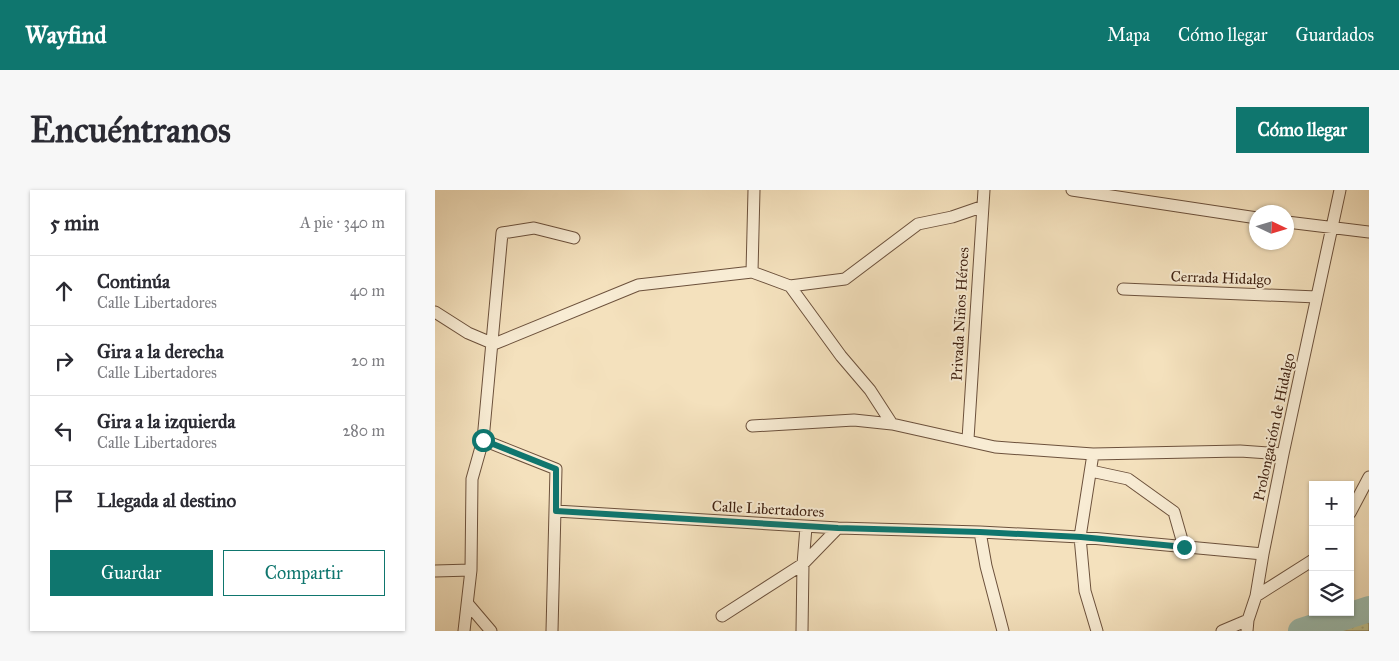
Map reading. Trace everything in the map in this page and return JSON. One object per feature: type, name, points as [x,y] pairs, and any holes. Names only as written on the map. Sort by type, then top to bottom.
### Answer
[{"type":"street","points":[[752,272],[754,190]]},
{"type":"street","name":"Privada Niños Héroes","points":[[968,440],[981,207],[984,190]]},
{"type":"street","points":[[1072,190],[1249,217]]},
{"type":"street","name":"Prolongación de Hidalgo","points":[[1247,625],[1256,596],[1283,454],[1340,190]]},
{"type":"street","points":[[435,312],[468,333],[494,344],[638,285],[752,272],[790,286],[845,279],[918,224],[952,217],[981,207]]},
{"type":"street","points":[[1294,223],[1369,232]]},
{"type":"street","points":[[464,631],[471,570],[472,478],[483,440],[494,344],[502,233],[534,228],[574,238]]},
{"type":"street","points":[[790,286],[841,356],[869,390],[892,424]]},
{"type":"street","name":"Cerrada Hidalgo","points":[[1123,289],[1317,297]]},
{"type":"street","points":[[752,426],[854,420],[892,424],[995,446],[1093,454],[1240,451],[1283,454]]},
{"type":"street","points":[[483,440],[556,469],[552,631]]},
{"type":"street","points":[[1093,454],[1081,537],[1085,591],[1097,631]]},
{"type":"street","points":[[1091,471],[1128,479],[1175,512],[1184,547]]},
{"type":"street","points":[[1354,505],[1369,477]]},
{"type":"street","name":"Calle Libertadores","points":[[556,511],[838,528],[1081,537],[1263,554]]},
{"type":"street","points":[[802,631],[803,564],[806,526]]},
{"type":"street","points":[[722,616],[803,564],[838,528]]},
{"type":"street","points":[[980,532],[986,566],[1003,631]]},
{"type":"street","points":[[1256,596],[1309,563]]},
{"type":"street","points":[[435,571],[471,570]]},
{"type":"street","points":[[467,604],[491,631]]},
{"type":"street","points":[[1223,631],[1247,625]]},
{"type":"green space","points":[[1369,609],[1369,631],[1301,631],[1347,616],[1354,616],[1354,614]]},
{"type":"waterway","points":[[1301,631],[1369,609]]},
{"type":"route","points":[[483,440],[556,469],[556,511],[838,528],[1081,537],[1184,547]]}]
